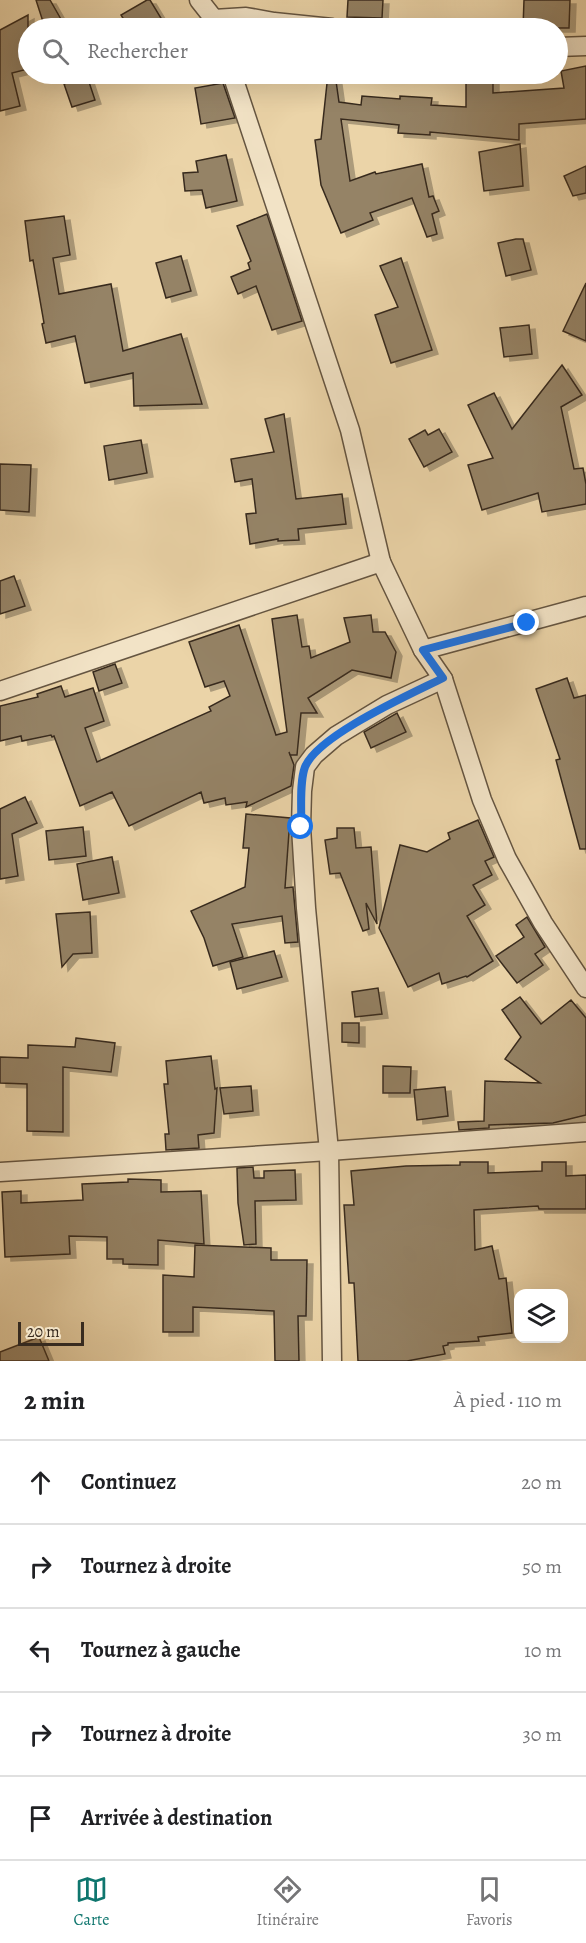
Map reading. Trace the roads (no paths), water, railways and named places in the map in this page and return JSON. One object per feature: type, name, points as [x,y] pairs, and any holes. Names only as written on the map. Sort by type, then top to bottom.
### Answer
[{"type":"street","points":[[199,0],[212,18]]},
{"type":"street","points":[[238,18],[246,16],[255,18]]},
{"type":"street","points":[[568,47],[586,46]]},
{"type":"street","points":[[235,84],[350,430],[381,562],[423,650],[443,678],[482,800],[507,859],[543,923],[586,988]]},
{"type":"street","points":[[0,691],[381,562]]},
{"type":"street","points":[[423,650],[586,606]]},
{"type":"street","points":[[332,1361],[329,1151],[301,827],[305,767],[314,755],[336,736],[387,705],[443,678]]},
{"type":"street","points":[[0,1172],[586,1132]]}]
